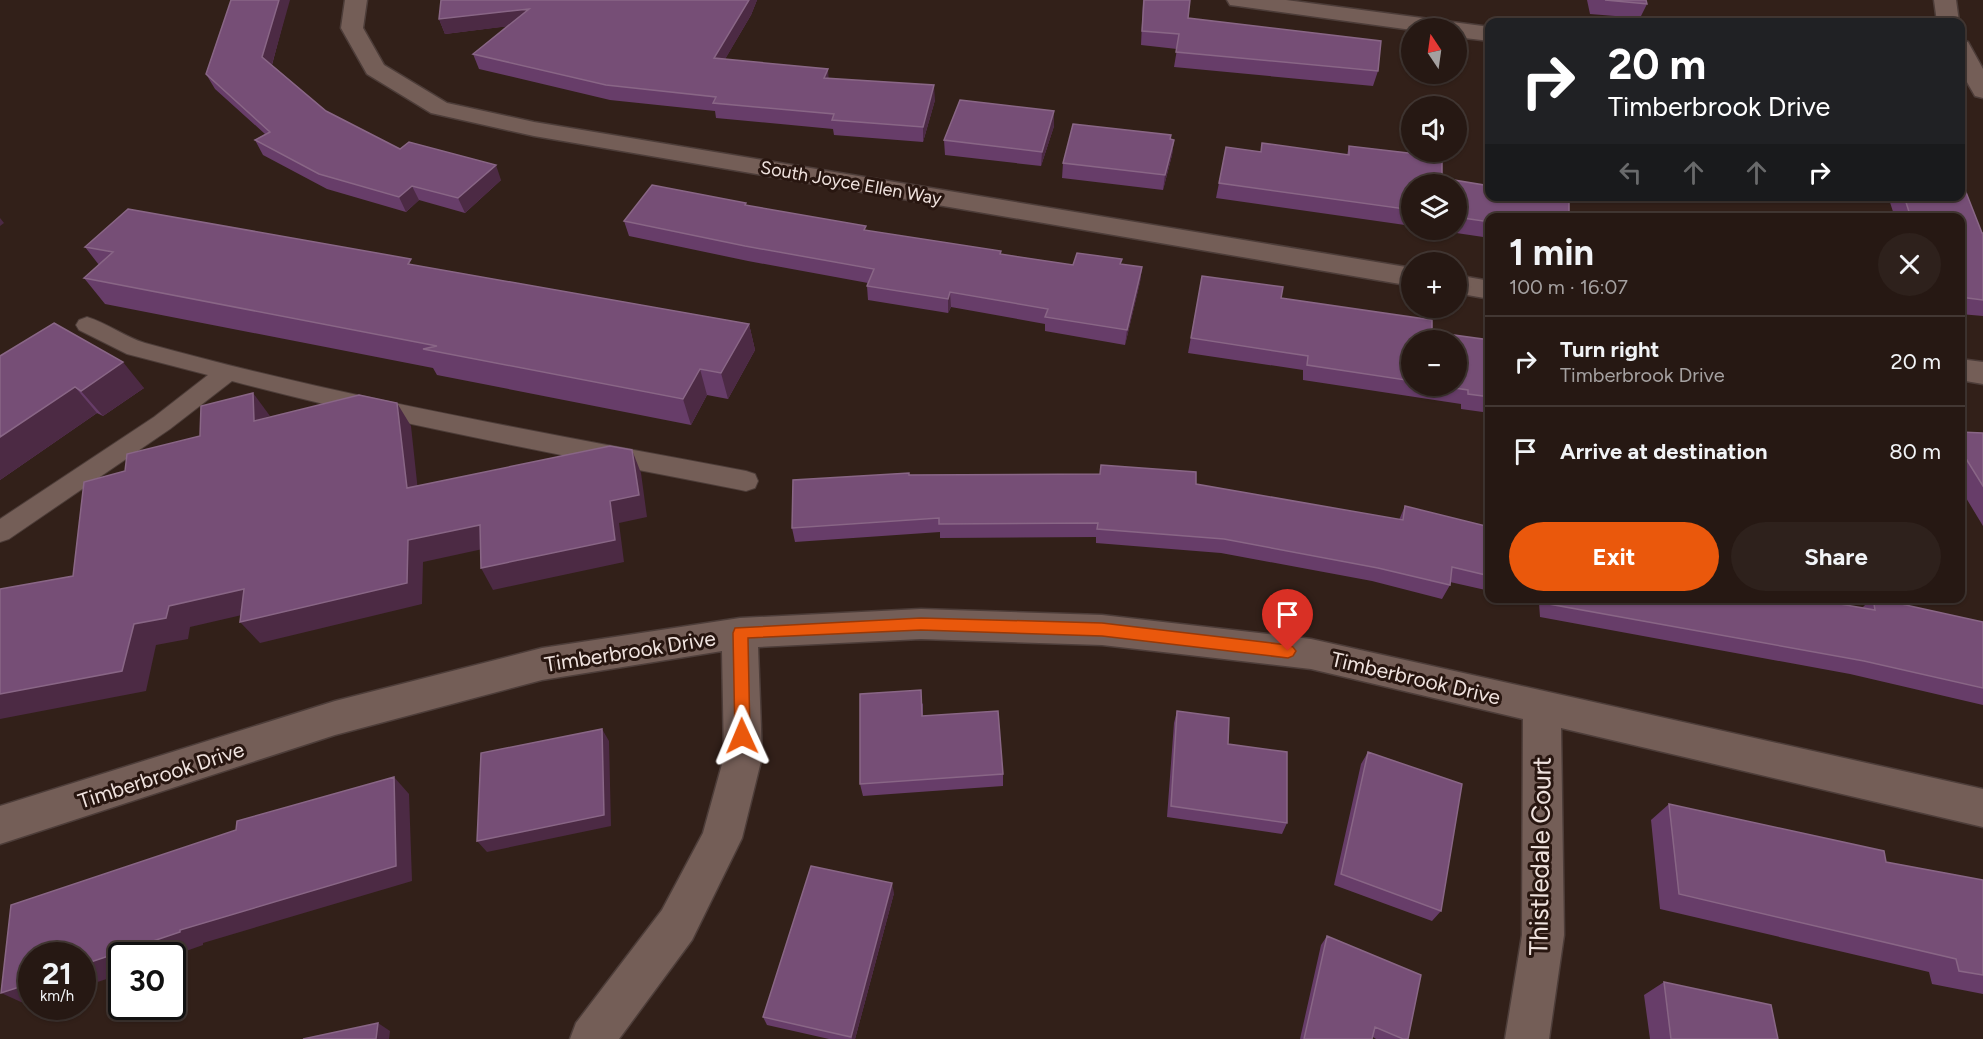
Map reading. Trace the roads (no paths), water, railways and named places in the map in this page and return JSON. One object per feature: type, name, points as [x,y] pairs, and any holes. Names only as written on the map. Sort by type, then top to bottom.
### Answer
[{"type":"street","name":"South Joyce Ellen Way","points":[[356,0],[352,28],[375,69],[439,108],[534,129],[1401,275]]},
{"type":"street","points":[[1238,0],[1401,22]]},
{"type":"street","points":[[1946,0],[1948,18]]},
{"type":"street","points":[[1467,31],[1485,33]]},
{"type":"street","points":[[1965,57],[1983,91]]},
{"type":"street","points":[[1965,100],[1983,102]]},
{"type":"street","points":[[1467,286],[1485,289]]},
{"type":"street","points":[[1965,370],[1983,373]]},
{"type":"street","name":"Timberbrook Drive","points":[[0,825],[335,718],[542,664],[740,633],[921,624],[1102,630],[1311,654],[1983,808]]},
{"type":"street","points":[[592,1039],[677,925],[722,838],[743,757],[740,633]]},
{"type":"street","name":"Thistledale Court","points":[[1527,1039],[1543,935],[1542,707]]},
{"type":"lane","points":[[87,325],[135,348],[304,393],[449,424],[746,481]]},
{"type":"lane","points":[[0,532],[162,423],[228,372]]}]
